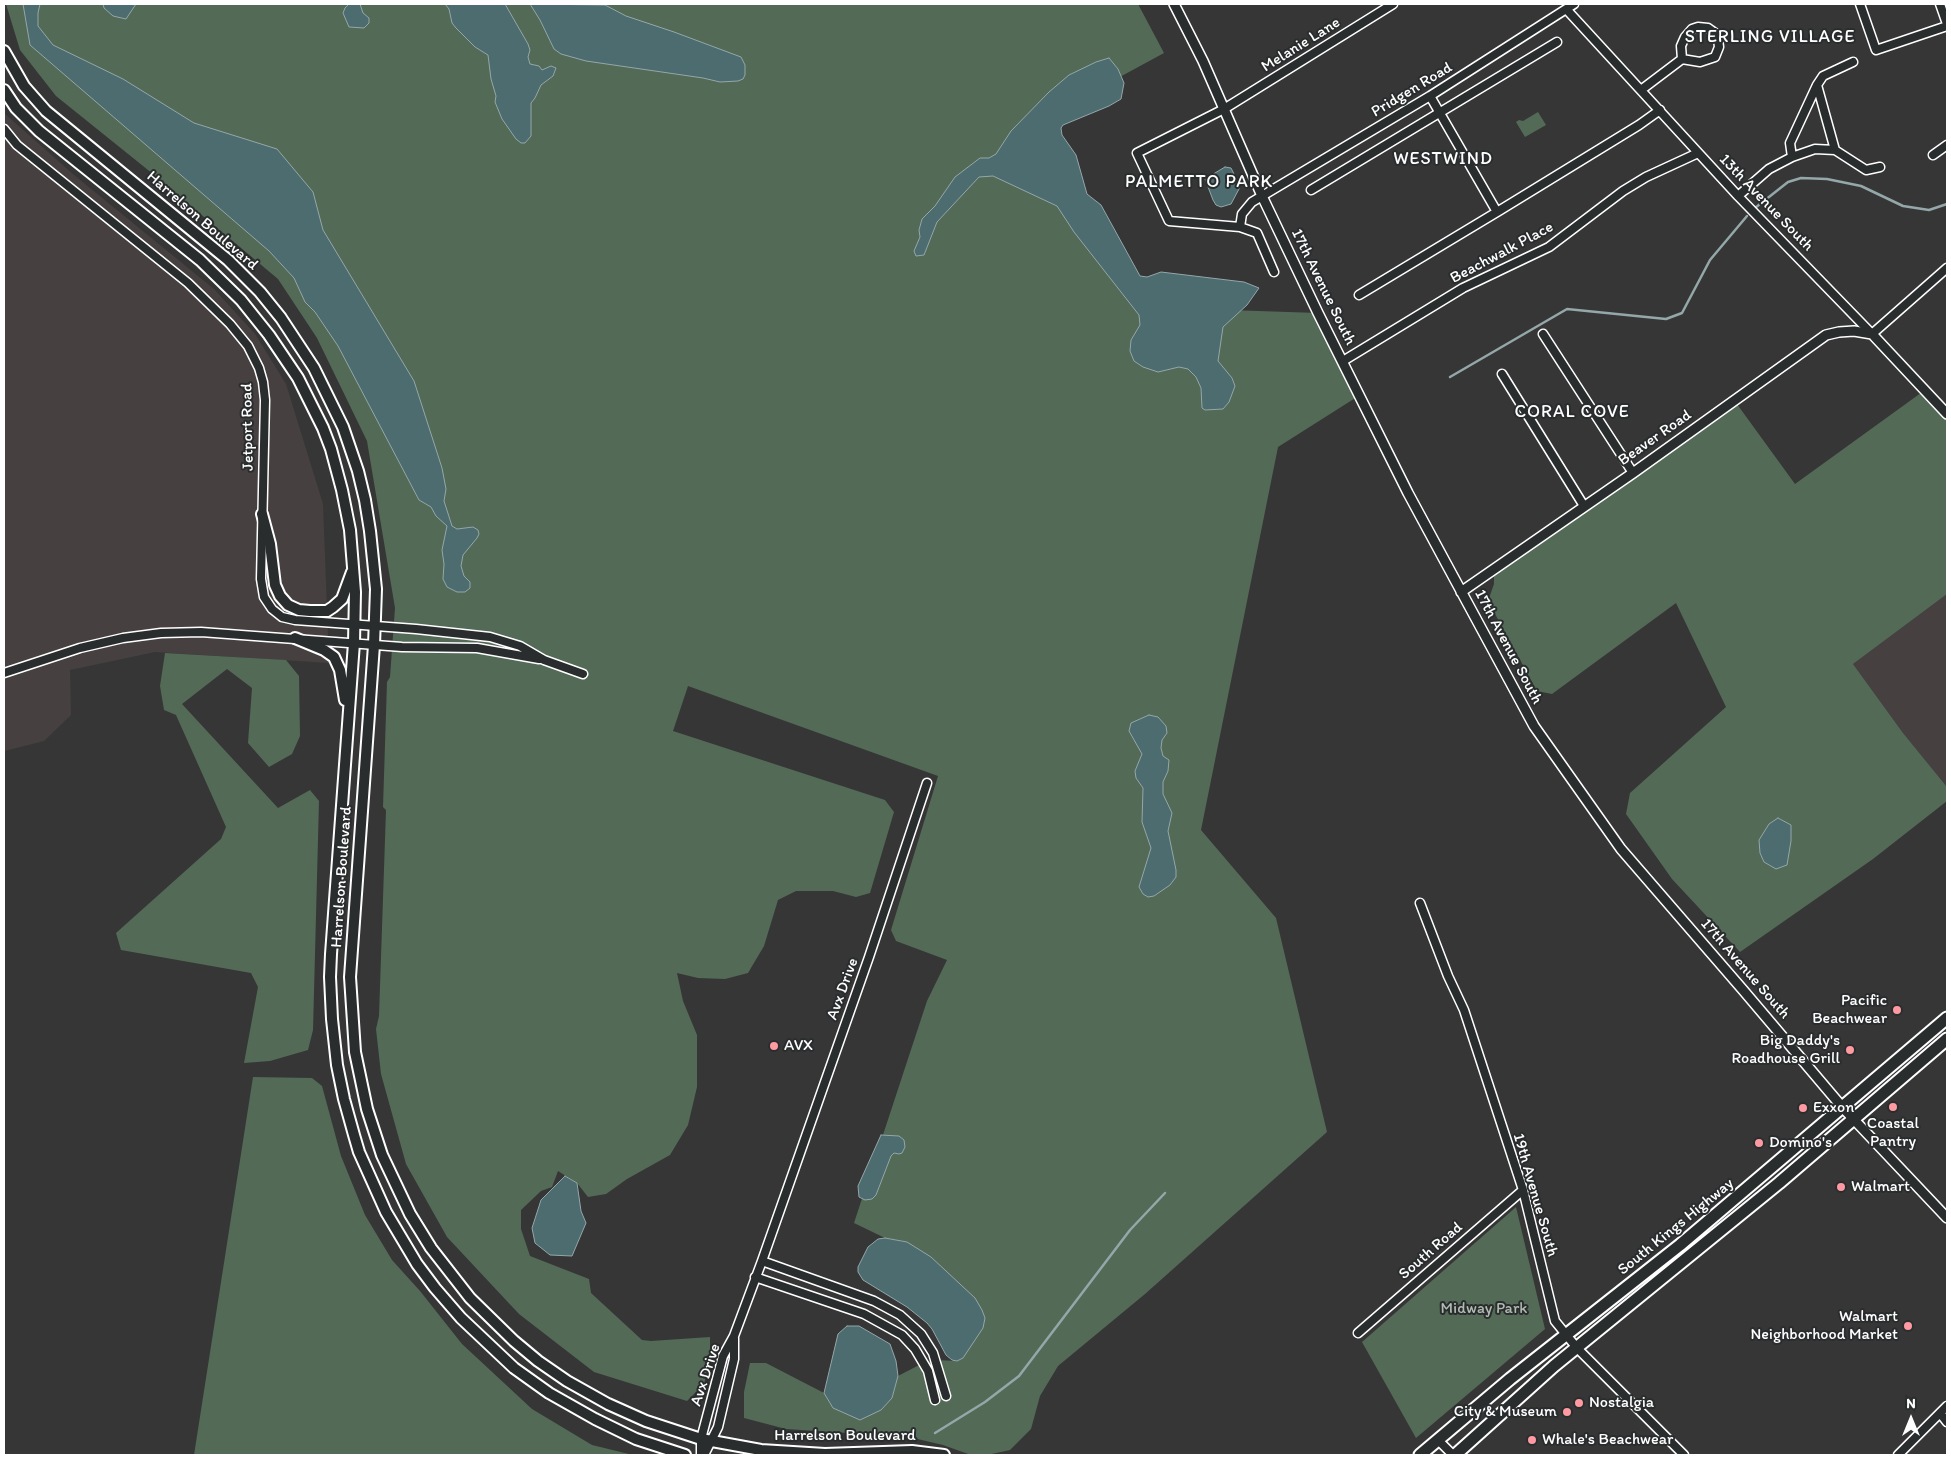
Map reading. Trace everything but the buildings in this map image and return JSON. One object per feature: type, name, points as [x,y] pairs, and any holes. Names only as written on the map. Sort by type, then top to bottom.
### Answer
[{"type":"main road","name":"Harrelson Boulevard","points":[[4,52],[24,86],[46,111],[228,260],[260,292],[299,342],[330,398],[343,427],[358,471],[370,531],[376,589],[374,645],[350,977],[352,1022],[360,1082],[382,1155],[410,1214],[431,1248],[470,1298],[514,1341],[567,1381],[608,1404],[646,1421],[701,1439],[747,1449],[809,1454],[905,1451],[944,1455]]},
{"type":"main road","name":"Harrelson Boulevard","points":[[4,90],[26,119],[45,137],[219,278],[241,300],[269,335],[298,378],[323,428],[331,449],[342,490],[354,566],[355,625],[334,916],[330,1000],[334,1044],[344,1099],[359,1152],[386,1212],[417,1264],[462,1318],[499,1354],[549,1393],[595,1419],[636,1439],[685,1455]]},
{"type":"main road","points":[[262,514],[270,544],[275,585],[280,596],[294,608],[322,611],[333,608],[342,599],[354,566]]},
{"type":"main road","points":[[295,638],[324,650],[334,657],[338,663],[342,679],[347,724]]},
{"type":"main road","name":"South Kings Highway","points":[[1420,1455],[1680,1245],[1947,1018]]},
{"type":"main road","name":"South Kings Highway","points":[[1454,1455],[1554,1366],[1854,1119],[1947,1039]]},
{"type":"street","name":"17th Avenue South","points":[[1174,4],[1203,62],[1262,196],[1408,492],[1534,726],[1621,849],[1843,1108],[1947,1218]]},
{"type":"street","name":"Melanie Lane","points":[[1240,227],[1169,222],[1137,153],[1224,109],[1393,4]]},
{"type":"street","name":"Pridgen Road","points":[[1240,227],[1242,214],[1252,202],[1430,96],[1574,4]]},
{"type":"street","points":[[1860,4],[1876,50],[1947,25],[1940,4]]},
{"type":"street","name":"13th Avenue South","points":[[1567,10],[1738,196],[1947,414]]},
{"type":"street","points":[[1641,90],[1682,59],[1700,62],[1715,57],[1719,47],[1718,39],[1714,33],[1708,28],[1698,27],[1692,29],[1685,37],[1681,46],[1682,59]]},
{"type":"street","points":[[1311,190],[1557,42]]},
{"type":"street","points":[[1792,157],[1790,142],[1817,85],[1823,76],[1853,62]]},
{"type":"street","points":[[1817,85],[1834,150]]},
{"type":"street","points":[[1430,96],[1498,212]]},
{"type":"street","points":[[1359,295],[1498,212],[1639,125],[1660,110]]},
{"type":"street","name":"Jetport Road","points":[[4,129],[17,145],[188,283],[230,324],[248,346],[259,368],[265,400],[261,579],[264,597],[268,605],[278,614],[288,618],[490,637],[520,646],[544,660]]},
{"type":"street","points":[[1933,155],[1947,145]]},
{"type":"street","points":[[1738,196],[1769,169],[1792,157],[1815,149],[1834,150],[1866,170],[1880,167]]},
{"type":"street","name":"Beachwalk Place","points":[[1343,361],[1463,288],[1549,247],[1623,191],[1646,177],[1698,153]]},
{"type":"street","points":[[1240,227],[1258,233],[1274,272]]},
{"type":"street","points":[[1872,334],[1947,268]]},
{"type":"street","name":"Beaver Road","points":[[1461,592],[1633,473],[1826,335],[1854,331],[1872,334]]},
{"type":"street","points":[[1543,334],[1633,473]]},
{"type":"street","points":[[1502,374],[1584,506]]},
{"type":"street","points":[[4,673],[102,642],[161,633],[201,632],[402,647],[484,649],[544,660],[583,674]]},
{"type":"street","name":"Avx Drive","points":[[702,1455],[701,1439],[723,1356],[734,1336],[756,1278],[869,957],[927,783]]},
{"type":"street","name":"19th Avenue South","points":[[1420,903],[1448,976],[1464,1010],[1522,1190],[1555,1321],[1568,1334],[1577,1348],[1684,1455]]},
{"type":"street","name":"South Road","points":[[1358,1333],[1522,1190]]},
{"type":"street","points":[[762,1261],[866,1298],[900,1315],[921,1334],[933,1353],[946,1396]]},
{"type":"street","points":[[756,1278],[861,1313],[902,1334],[928,1371],[935,1400]]},
{"type":"street","points":[[861,1313],[866,1298]]},
{"type":"street","points":[[702,1455],[712,1442],[717,1431],[734,1358],[734,1336]]},
{"type":"street","points":[[1898,1455],[1947,1406]]},
{"type":"street","points":[[1940,1414],[1947,1422]]},
{"type":"street","points":[[1438,1440],[1454,1455]]},
{"type":"shaded area","points":[[4,113],[74,175],[214,289],[255,334],[286,384],[323,504],[329,663],[155,652],[70,670],[71,715],[44,741],[4,751]]},
{"type":"shaded area","points":[[1947,594],[1947,787],[1903,733],[1853,664]]},
{"type":"green space","points":[[6,4],[1138,4],[1164,53],[1035,123],[1139,307],[1318,313],[1360,395],[1278,447],[1201,830],[1276,918],[1327,1132],[1145,1294],[1058,1366],[1040,1396],[1031,1429],[1010,1450],[987,1455],[971,1455],[943,1445],[909,1437],[786,1429],[744,1418],[744,1392],[750,1363],[766,1363],[824,1393],[833,1408],[880,1410],[892,1398],[898,1376],[923,1363],[936,1360],[957,1361],[907,1242],[885,1238],[854,1223],[927,1001],[947,960],[896,941],[891,930],[938,776],[688,686],[673,731],[885,800],[894,812],[870,893],[856,897],[833,891],[796,891],[778,900],[764,946],[748,973],[725,979],[698,978],[677,973],[683,1001],[697,1035],[697,1087],[688,1125],[670,1155],[627,1179],[606,1194],[588,1197],[577,1183],[558,1171],[552,1187],[541,1191],[521,1210],[521,1229],[530,1256],[589,1279],[591,1293],[642,1340],[710,1337],[710,1360],[704,1384],[687,1401],[594,1372],[519,1314],[447,1237],[406,1164],[381,1074],[376,1029],[379,1016],[386,810],[383,807],[387,682],[390,677],[395,608],[367,441],[317,338],[278,279],[56,96],[20,50]]},
{"type":"green space","points":[[1538,112],[1546,125],[1525,137],[1516,122],[1519,120],[1523,121]]},
{"type":"green space","points":[[1925,390],[1947,415],[1947,594],[1853,664],[1903,733],[1947,787],[1947,801],[1873,859],[1740,952],[1672,879],[1626,814],[1630,793],[1726,707],[1676,603],[1552,694],[1537,691],[1488,601],[1494,584],[1494,569],[1734,400],[1795,484]]},
{"type":"green space","points":[[165,653],[286,660],[299,676],[300,736],[292,754],[269,767],[248,743],[252,688],[227,669],[182,704],[278,808],[310,790],[319,801],[313,1030],[308,1050],[270,1061],[244,1063],[258,987],[251,973],[121,950],[116,933],[221,839],[226,827],[176,715],[164,710],[160,686]]},
{"type":"green space","points":[[253,1077],[312,1078],[322,1086],[341,1156],[365,1215],[392,1260],[420,1291],[462,1344],[532,1409],[592,1445],[633,1455],[194,1455]]},
{"type":"green space","name":"Midway Park","points":[[1516,1207],[1545,1329],[1416,1438],[1362,1342]]},
{"type":"water","points":[[23,4],[40,4],[38,26],[53,45],[123,79],[194,123],[277,149],[313,192],[323,230],[414,381],[442,468],[446,489],[444,501],[452,526],[457,529],[473,527],[478,530],[477,538],[463,555],[461,566],[464,576],[470,582],[470,588],[465,592],[457,592],[447,587],[443,579],[444,564],[442,550],[447,526],[436,516],[431,507],[419,500],[338,346],[315,312],[305,302],[294,278],[269,251],[30,45]]},
{"type":"water","points":[[103,4],[136,4],[126,19],[113,16],[104,8]]},
{"type":"water","points":[[349,4],[360,4],[363,13],[369,18],[369,23],[364,28],[349,27],[343,13]]},
{"type":"water","points":[[445,4],[505,4],[528,44],[530,64],[539,66],[542,70],[551,66],[556,68],[553,76],[541,85],[531,103],[531,136],[525,143],[521,143],[516,139],[502,119],[495,102],[496,96],[491,79],[488,55],[475,47],[456,28],[452,23],[449,9]]},
{"type":"water","points":[[530,4],[605,5],[626,16],[741,57],[745,65],[745,75],[743,79],[738,81],[720,82],[586,61],[561,54],[554,49]]},
{"type":"water","points":[[1109,58],[1118,69],[1124,83],[1121,99],[1063,125],[1061,128],[1062,135],[1076,155],[1087,194],[1101,205],[1140,276],[1147,277],[1161,272],[1244,282],[1259,288],[1247,305],[1223,327],[1218,361],[1232,378],[1235,386],[1229,402],[1223,409],[1205,410],[1202,408],[1201,388],[1196,377],[1188,369],[1179,367],[1158,372],[1143,367],[1134,361],[1130,351],[1131,340],[1140,325],[1139,315],[1074,232],[1057,206],[993,176],[979,177],[937,222],[924,255],[916,256],[914,251],[920,237],[919,230],[922,219],[935,206],[955,177],[980,158],[989,158],[996,154],[1011,131],[1049,92],[1069,75]]},
{"type":"water","points":[[1225,167],[1231,168],[1239,184],[1239,189],[1231,204],[1221,207],[1216,205],[1213,200],[1205,179]]},
{"type":"water","points":[[1149,715],[1158,717],[1166,726],[1167,733],[1162,740],[1161,748],[1163,756],[1169,760],[1168,771],[1163,782],[1163,794],[1172,813],[1168,831],[1176,877],[1170,885],[1154,896],[1148,897],[1143,894],[1139,887],[1151,848],[1142,822],[1143,788],[1136,778],[1135,771],[1142,754],[1129,731],[1131,723]]},
{"type":"water","points":[[1778,818],[1791,825],[1791,841],[1787,865],[1776,869],[1764,862],[1760,853],[1759,840],[1769,824]]},
{"type":"water","points":[[881,1135],[899,1136],[904,1140],[905,1147],[902,1153],[894,1153],[891,1156],[876,1195],[872,1199],[865,1200],[859,1197],[858,1186]]},
{"type":"water","points":[[565,1176],[577,1183],[581,1211],[586,1223],[572,1256],[550,1255],[535,1243],[532,1228],[541,1200]]},
{"type":"water","points":[[885,1238],[907,1242],[931,1257],[975,1298],[985,1318],[983,1328],[963,1358],[957,1361],[952,1360],[946,1355],[927,1323],[907,1307],[863,1280],[858,1272],[858,1267],[868,1247],[878,1239]]},
{"type":"water","points":[[847,1326],[859,1326],[890,1344],[896,1361],[898,1376],[892,1398],[881,1410],[860,1420],[833,1408],[824,1393],[838,1334]]},
{"type":"waterway","points":[[1755,208],[1788,182],[1801,178],[1827,179],[1861,186],[1903,206],[1929,210],[1947,204]]},
{"type":"waterway","points":[[1450,377],[1567,309],[1666,319],[1682,313],[1710,260],[1747,216]]},
{"type":"waterway","points":[[935,1433],[985,1402],[1019,1376],[1130,1230],[1165,1193]]},
{"type":"place","name":"Pacific Beachwear","points":[[1897,1010]]},
{"type":"place","name":"AVX","points":[[774,1046]]},
{"type":"place","name":"Big Daddy's Roadhouse Grill","points":[[1850,1050]]},
{"type":"place","name":"Coastal Pantry","points":[[1893,1107]]},
{"type":"place","name":"Exxon","points":[[1803,1108]]},
{"type":"place","name":"Domino's","points":[[1759,1143]]},
{"type":"place","name":"Walmart","points":[[1841,1187]]},
{"type":"place","name":"Walmart Neighborhood Market","points":[[1908,1326]]},
{"type":"place","name":"Nostalgia","points":[[1579,1403]]},
{"type":"place","name":"City & Museum","points":[[1567,1412]]},
{"type":"place","name":"Whale's Beachwear","points":[[1532,1440]]},
{"type":"district","name":"STERLING VILLAGE","points":[[1770,37]]},
{"type":"district","name":"WESTWIND","points":[[1443,159]]},
{"type":"district","name":"PALMETTO PARK","points":[[1199,182]]},
{"type":"district","name":"CORAL COVE","points":[[1572,412]]}]
